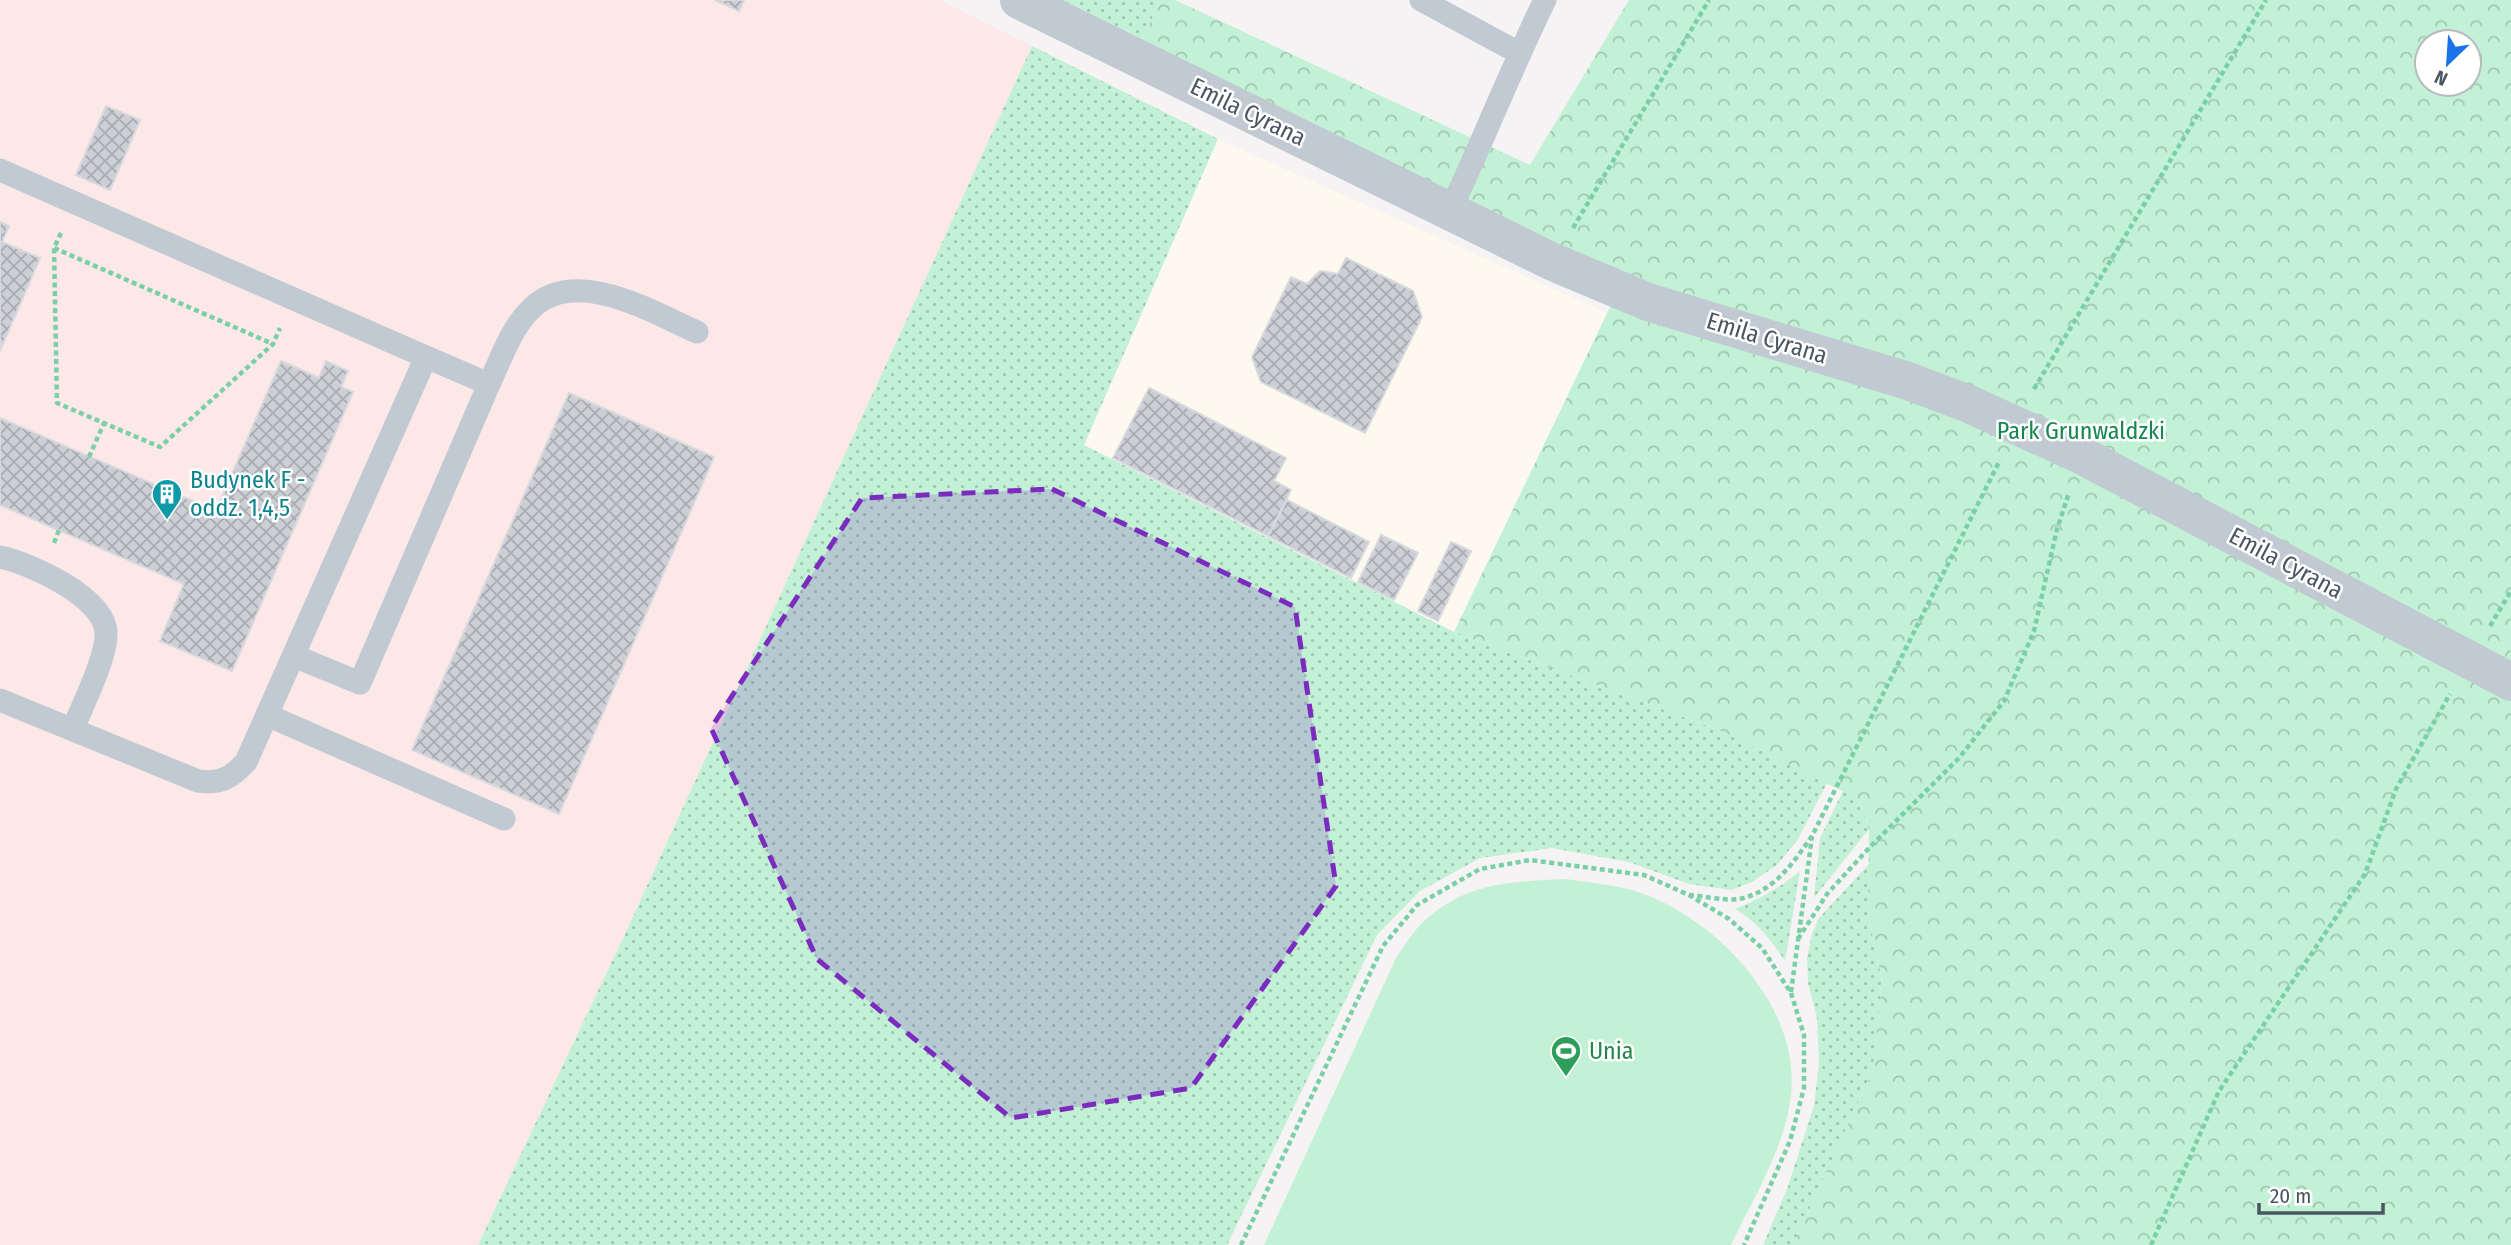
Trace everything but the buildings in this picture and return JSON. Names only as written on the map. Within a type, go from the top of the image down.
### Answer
[{"type":"street","name":"Emila Cyrana","points":[[1019,0],[1553,262],[1648,302],[1908,381],[2014,423],[2081,455],[2511,682]]},
{"type":"lane","points":[[1421,0],[1519,52]]},
{"type":"lane","points":[[1450,211],[1482,143],[1519,52],[1545,0]]},
{"type":"lane","points":[[0,170],[489,384]]},
{"type":"lane","points":[[294,656],[360,683],[489,384],[520,323],[532,308],[554,294],[584,290],[614,295],[697,332]]},
{"type":"lane","points":[[0,700],[198,781],[214,783],[231,777],[246,762],[426,357]]},
{"type":"lane","points":[[0,557],[78,591],[93,604],[106,630],[105,648],[73,729]]},
{"type":"lane","points":[[267,715],[504,819]]},
{"type":"path","points":[[1553,262],[1709,0]]},
{"type":"path","points":[[1689,895],[1738,899],[1762,890],[1785,874],[1812,836],[2001,459],[2014,423],[2266,0]]},
{"type":"path","points":[[74,202],[54,248],[57,403],[160,447],[273,344],[293,299]]},
{"type":"path","points":[[54,248],[273,344]]},
{"type":"path","points":[[89,457],[104,423]]},
{"type":"path","points":[[1798,939],[1827,894],[1959,758],[2004,701],[2034,631],[2057,529],[2081,455]]},
{"type":"path","points":[[2151,1245],[2219,1090],[2365,874],[2396,789],[2469,660]]},
{"type":"path","points":[[1791,993],[1812,836]]},
{"type":"path","points":[[1241,1245],[1383,946],[1418,905],[1480,869],[1530,860],[1644,875],[1689,895],[1729,919],[1762,948],[1791,993],[1804,1035],[1804,1088],[1790,1141],[1744,1245]]},
{"type":"highlighted area","points":[[1052,489],[1295,607],[1336,886],[1191,1088],[1011,1118],[817,959],[711,728],[862,498]]},
{"type":"shaded area","points":[[0,0],[940,0],[1032,46],[625,934],[478,1245],[0,1245]]},
{"type":"shaded area","points":[[1218,139],[1607,313],[1454,632],[1084,445]]},
{"type":"green space","points":[[1060,0],[1161,0],[1141,41]]},
{"type":"green space","name":"Park Grunwaldzki","points":[[1161,0],[1175,0],[1530,165],[1629,0],[2511,0],[2511,1245],[1793,1245],[1873,1070],[1882,981],[1868,912],[1869,829],[1860,800],[1724,732],[1454,632],[1625,276],[1141,41]]},
{"type":"green space","points":[[1032,46],[1218,139],[1084,445],[1454,632],[1724,732],[1827,783],[1798,839],[1777,865],[1752,882],[1731,890],[1689,884],[1629,862],[1552,848],[1480,858],[1420,891],[1377,935],[1227,1245],[478,1245],[625,934]]},
{"type":"green space","points":[[1843,791],[1860,800],[1869,829],[1814,898],[1820,838]]},
{"type":"green space","points":[[1869,864],[1868,912],[1882,981],[1873,1070],[1793,1245],[1763,1245],[1787,1189],[1814,1106],[1819,1063],[1817,1018],[1808,983],[1807,958],[1812,934],[1819,918]]},
{"type":"green space","points":[[1800,871],[1785,961],[1763,932],[1735,909],[1769,893]]},
{"type":"green space","name":"Unia","points":[[1565,879],[1628,889],[1660,901],[1691,919],[1721,942],[1747,969],[1768,1000],[1783,1033],[1791,1067],[1790,1102],[1786,1121],[1766,1175],[1731,1245],[1264,1245],[1396,958],[1415,931],[1438,909],[1472,892],[1506,883]]},
{"type":"place","name":"Budynek F - oddz. 1,4,5","points":[[167,521]]},
{"type":"place","name":"Unia","points":[[1566,1078]]}]
